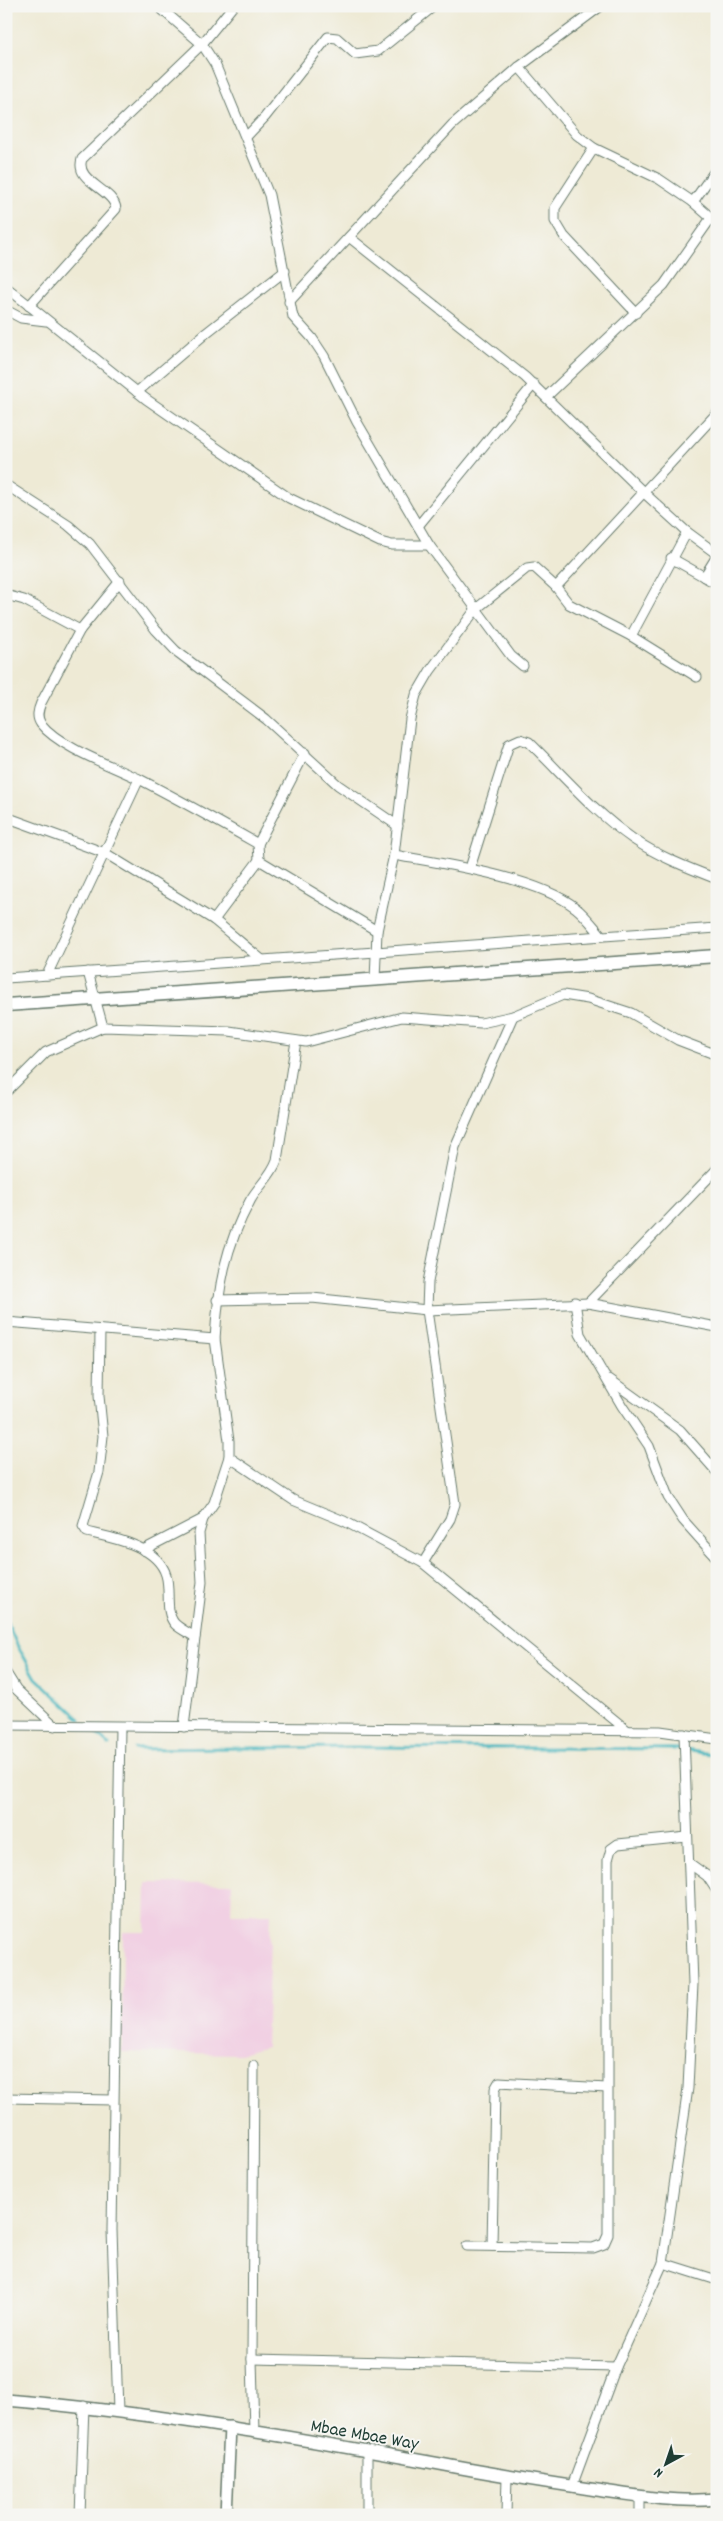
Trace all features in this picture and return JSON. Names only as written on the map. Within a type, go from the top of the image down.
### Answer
[{"type":"main road","points":[[6,1005],[717,956]]},
{"type":"street","points":[[158,6],[202,44],[213,59],[269,195],[285,271],[289,302],[294,317],[324,356],[357,422],[430,545],[516,662],[523,666]]},
{"type":"street","points":[[29,306],[116,209],[113,201],[83,173],[80,164],[82,159],[202,44],[233,6]]},
{"type":"street","points":[[246,138],[265,118],[328,37],[337,38],[356,54],[375,53],[434,6]]},
{"type":"street","points":[[289,302],[445,132],[519,67],[602,6]]},
{"type":"street","points":[[519,67],[567,125],[594,148],[646,171],[692,202],[714,221],[669,279],[636,313],[546,397]]},
{"type":"street","points":[[594,148],[555,208],[555,221],[564,236],[636,313]]},
{"type":"street","points":[[692,202],[717,168]]},
{"type":"street","points":[[349,237],[534,384],[642,491],[687,532],[717,555],[704,577]]},
{"type":"street","points":[[138,392],[206,333],[285,271]]},
{"type":"street","points":[[6,287],[46,321],[138,392],[296,502],[380,542],[392,545],[430,545]]},
{"type":"street","points":[[6,310],[21,318],[46,321]]},
{"type":"street","points":[[418,526],[534,384]]},
{"type":"street","points":[[556,587],[642,491],[717,413]]},
{"type":"street","points":[[6,485],[68,525],[96,550],[167,643],[237,696],[305,753],[334,781],[398,826]]},
{"type":"street","points":[[631,636],[671,558],[687,532]]},
{"type":"street","points":[[671,558],[717,584]]},
{"type":"street","points":[[375,980],[376,930],[394,855],[410,718],[416,695],[430,671],[476,609],[530,566],[538,569],[556,587],[568,604],[631,636],[697,677]]},
{"type":"street","points":[[120,581],[80,630],[41,703],[39,720],[44,728],[77,750],[139,779],[258,844]]},
{"type":"street","points":[[6,594],[24,600],[80,630]]},
{"type":"street","points":[[470,868],[509,744],[520,739],[529,742],[593,806],[635,840],[666,857],[717,879]]},
{"type":"street","points":[[214,920],[259,860],[258,844],[305,753]]},
{"type":"street","points":[[47,975],[139,779]]},
{"type":"street","points":[[6,817],[105,853],[214,920],[262,960]]},
{"type":"street","points":[[394,855],[470,868],[545,891],[576,908],[602,936]]},
{"type":"street","points":[[259,860],[376,930]]},
{"type":"street","points":[[6,978],[717,928]]},
{"type":"street","points":[[88,972],[103,1027]]},
{"type":"street","points":[[6,1092],[46,1052],[103,1027],[229,1031],[296,1041],[313,1041],[402,1017],[481,1023],[513,1016],[557,996],[571,995],[631,1013],[678,1040],[717,1055]]},
{"type":"street","points":[[423,1564],[450,1519],[455,1504],[427,1310],[428,1282],[455,1147],[513,1016]]},
{"type":"street","points":[[184,1727],[202,1582],[199,1533],[203,1519],[214,1503],[229,1457],[230,1441],[215,1339],[217,1300],[230,1247],[242,1217],[251,1199],[273,1172],[275,1166],[283,1129],[288,1083],[296,1041]]},
{"type":"street","points":[[588,1302],[717,1169]]},
{"type":"street","points":[[217,1300],[312,1298],[427,1310],[588,1302],[717,1327]]},
{"type":"street","points":[[575,1302],[580,1334],[622,1406],[650,1446],[668,1497],[683,1520],[717,1558]]},
{"type":"street","points":[[6,1322],[215,1339]]},
{"type":"street","points":[[100,1330],[100,1396],[103,1436],[99,1472],[83,1526],[87,1532],[126,1541],[143,1550],[166,1572],[169,1606],[175,1625],[195,1637]]},
{"type":"street","points":[[606,1377],[680,1430],[716,1471]]},
{"type":"street","points":[[229,1457],[292,1500],[344,1521],[423,1564],[628,1731]]},
{"type":"street","points":[[143,1550],[203,1519]]},
{"type":"street","points":[[6,1673],[25,1699],[55,1726]]},
{"type":"street","points":[[6,1725],[628,1731],[684,1734],[717,1740]]},
{"type":"street","points":[[118,2411],[112,2230],[120,1727]]},
{"type":"street","points":[[572,2486],[616,2367],[663,2263],[688,2088],[692,1984],[684,1734]]},
{"type":"street","points":[[467,2246],[593,2248],[604,2244],[608,2234],[608,1860],[611,1849],[618,1844],[687,1837]]},
{"type":"street","points":[[689,1863],[706,1876],[717,1891]]},
{"type":"street","points":[[254,2066],[252,2359],[254,2432]]},
{"type":"street","points":[[492,2246],[495,2089],[499,2082],[607,2088]]},
{"type":"street","points":[[6,2098],[113,2100]]},
{"type":"street","points":[[663,2263],[717,2280]]},
{"type":"street","points":[[252,2359],[616,2367]]},
{"type":"street","name":"Mbae Mbae Way","points":[[6,2400],[84,2406],[230,2427],[507,2476],[640,2496],[678,2501],[717,2499]]},
{"type":"street","points":[[80,2515],[84,2406]]},
{"type":"street","points":[[226,2515],[230,2427]]},
{"type":"street","points":[[367,2451],[367,2515]]},
{"type":"street","points":[[506,2515],[507,2476]]},
{"type":"street","points":[[640,2496],[640,2515]]},
{"type":"shaded area","points":[[146,1883],[232,1884],[231,1914],[271,1914],[266,2047],[240,2054],[122,2052],[123,1932],[145,1932]]},
{"type":"waterway","points":[[6,1620],[17,1645],[36,1678],[80,1719]]},
{"type":"waterway","points":[[97,1734],[109,1745]]},
{"type":"waterway","points":[[135,1749],[357,1747],[677,1749],[717,1755]]}]
